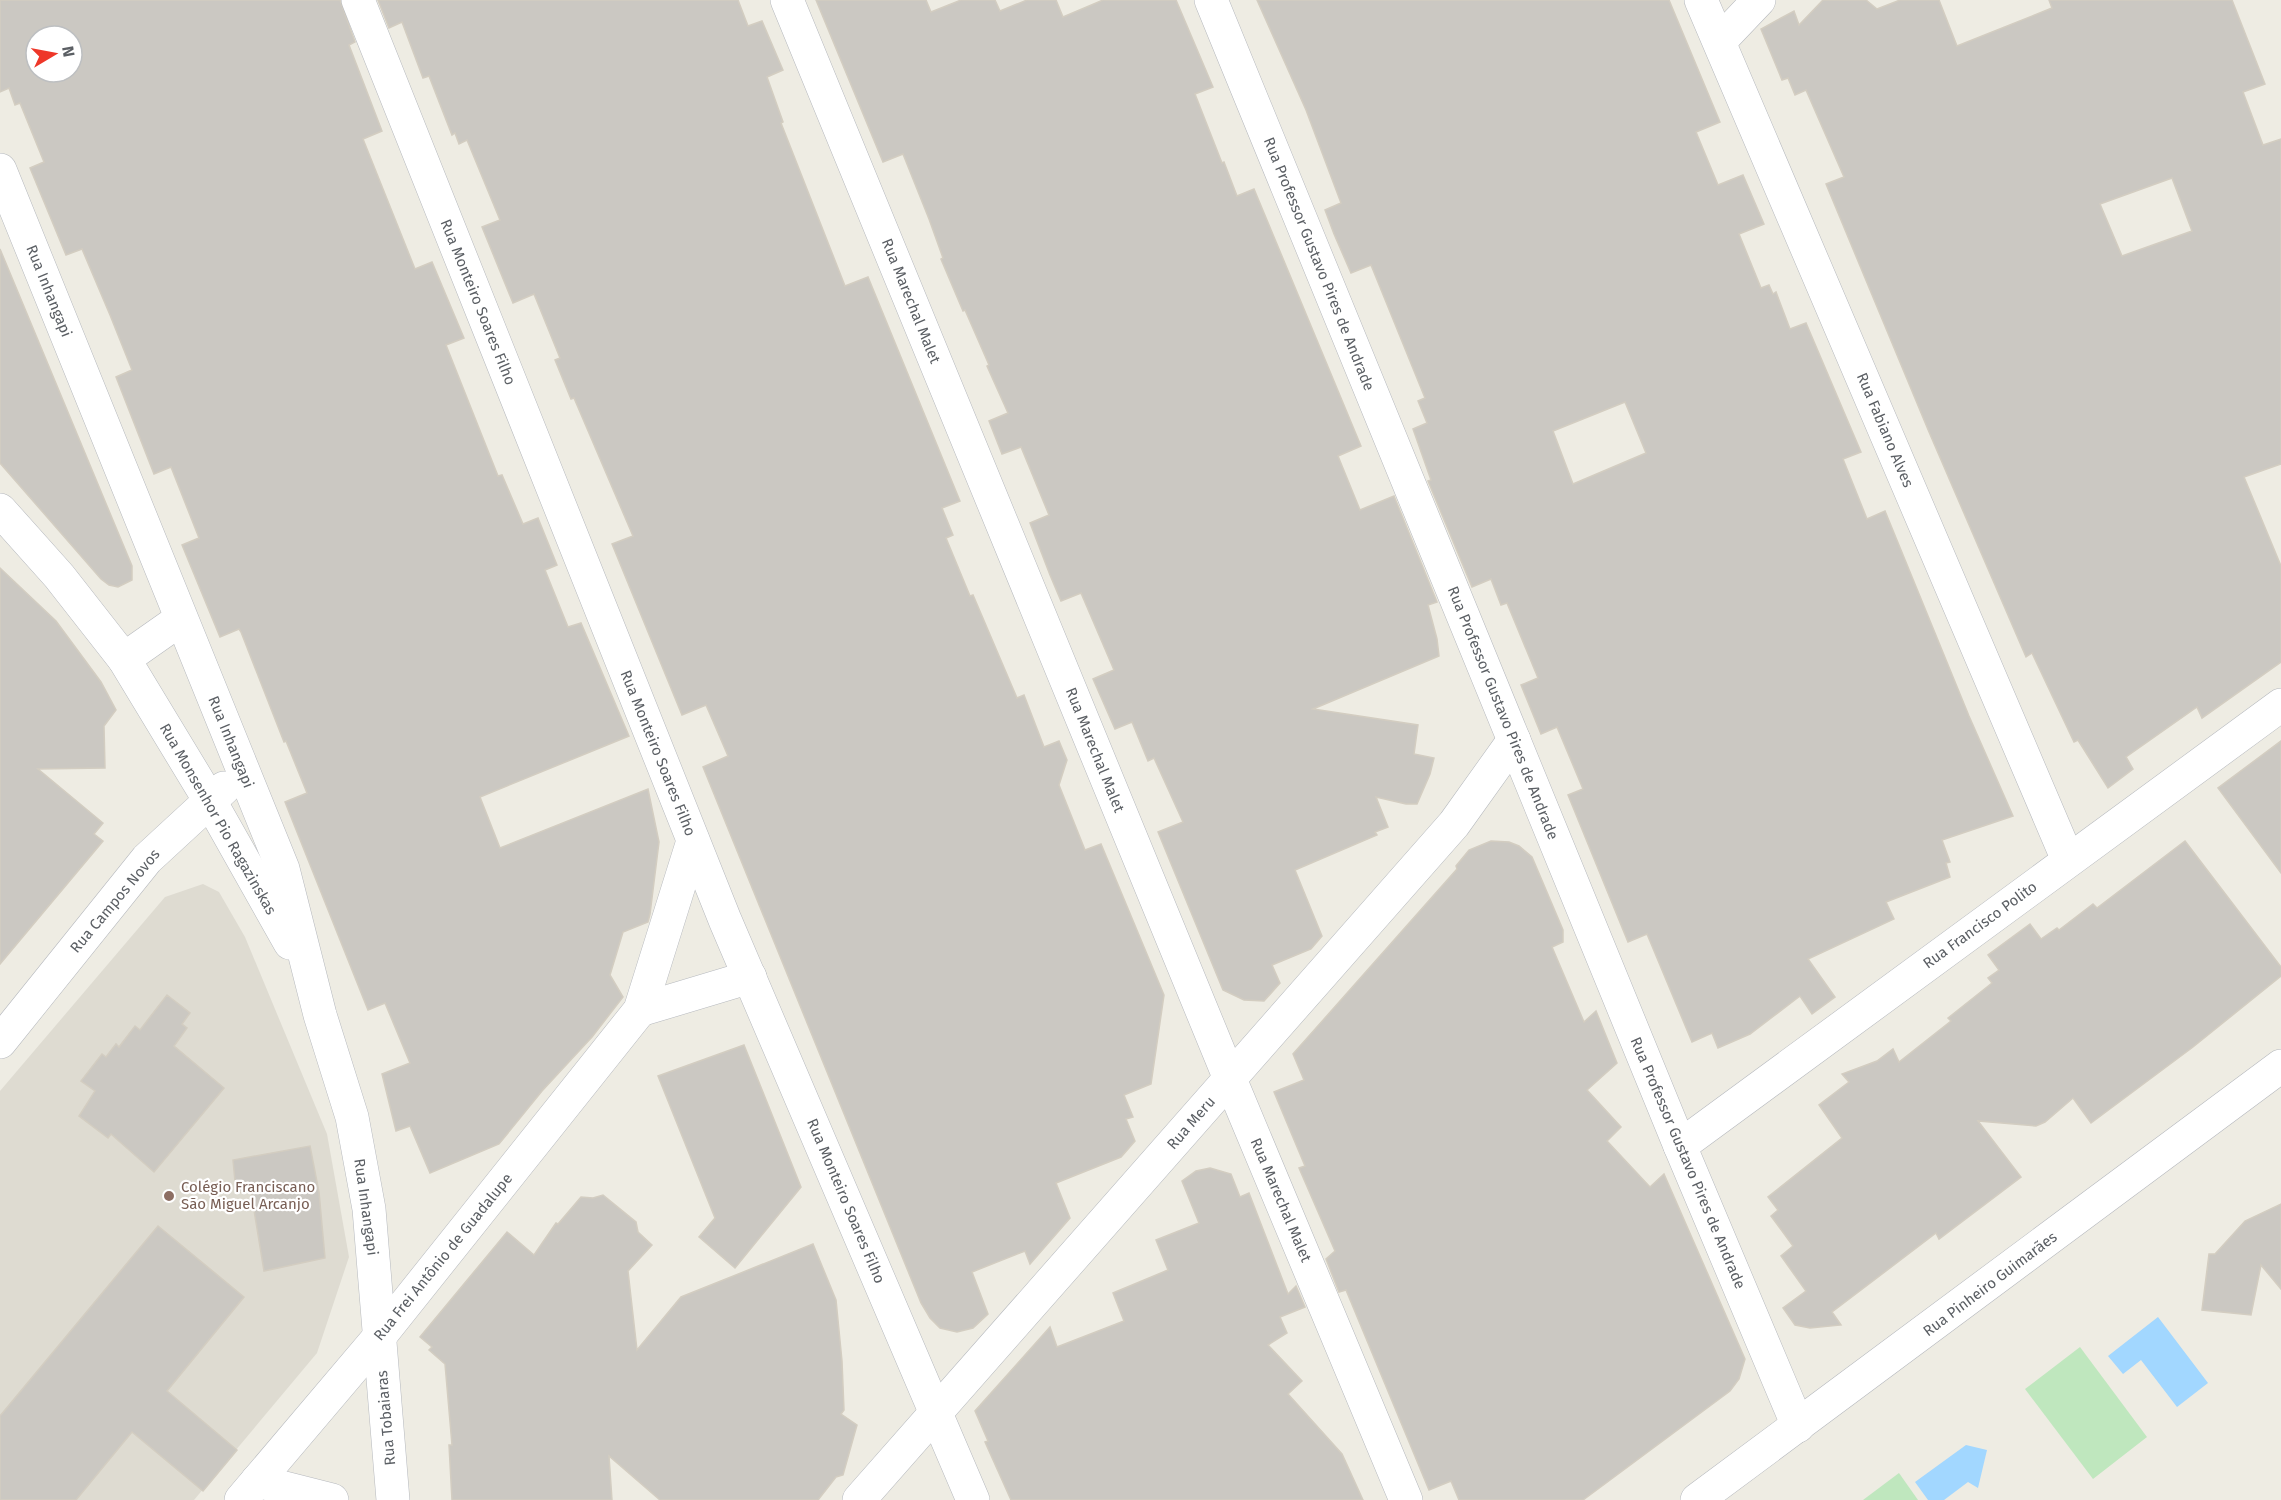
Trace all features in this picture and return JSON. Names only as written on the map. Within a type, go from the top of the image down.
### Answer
[{"type":"street","name":"Rua Monteiro Soares Filho","points":[[358,0],[693,841],[973,1500]]},
{"type":"street","name":"Rua Marechal Malet","points":[[788,0],[1230,1079],[1406,1500]]},
{"type":"street","name":"Rua Professor Gustavo Pires de Andrade","points":[[1210,0],[1680,1146],[1798,1426]]},
{"type":"street","name":"Rua Fabiano Alves","points":[[1701,0],[2068,860]]},
{"type":"street","points":[[1720,41],[1759,0]]},
{"type":"street","name":"Rua Inhangapi","points":[[0,170],[283,869],[310,980],[352,1117],[369,1209],[380,1336]]},
{"type":"street","name":"Rua Monsenhor Pio Ragazinskas","points":[[0,510],[59,576],[124,659],[210,801],[310,980]]},
{"type":"street","points":[[124,659],[181,619]]},
{"type":"street","name":"Rua Francisco Polito","points":[[1680,1146],[2281,705]]},
{"type":"street","name":"Rua Meru","points":[[859,1500],[1454,824],[1514,740]]},
{"type":"street","name":"Rua Campos Novos","points":[[0,1042],[147,859],[242,771]]},
{"type":"street","name":"Rua Frei Antônio de Guadalupe","points":[[249,1490],[380,1336],[640,1010],[693,841]]},
{"type":"street","points":[[640,1010],[750,977]]},
{"type":"street","name":"Rua Pinheiro Guimarães","points":[[1697,1500],[2281,1066]]},
{"type":"street","name":"Rua Tobaiaras","points":[[380,1336],[393,1500]]},
{"type":"street","points":[[249,1490],[332,1500]]},
{"type":"shaded area","name":"Colégio Franciscano São Miguel Arcanjo","points":[[203,884],[219,892],[245,937],[327,1134],[349,1257],[317,1353],[194,1500],[0,1500],[0,1091],[165,897]]},
{"type":"green space","points":[[2080,1347],[2147,1437],[2093,1479],[2025,1389]]},
{"type":"green space","points":[[1899,1473],[1918,1500],[1863,1500]]},
{"type":"water","points":[[2158,1317],[2208,1383],[2177,1407],[2141,1360],[2123,1374],[2108,1356]]},
{"type":"water","points":[[1966,1445],[1987,1450],[1978,1488],[1968,1482],[1944,1500],[1928,1500],[1915,1482]]},
{"type":"building","points":[[0,0],[340,0],[355,42],[349,45],[382,131],[363,139],[415,269],[432,262],[464,338],[446,345],[498,476],[502,475],[523,524],[538,518],[557,565],[545,570],[568,627],[581,623],[629,736],[480,797],[500,848],[648,789],[659,842],[648,922],[623,932],[610,975],[623,997],[592,1037],[542,1091],[499,1144],[430,1173],[410,1126],[396,1131],[382,1074],[410,1063],[385,1003],[368,1010],[285,802],[307,793],[286,741],[284,742],[241,632],[239,629],[220,637],[182,545],[199,538],[171,467],[154,474],[116,377],[132,370],[82,249],[66,255],[30,168],[44,162],[20,103],[15,105],[9,88],[0,92]]},
{"type":"building","points":[[378,0],[738,0],[748,26],[762,21],[783,70],[767,77],[783,122],[781,123],[845,286],[868,277],[960,501],[942,508],[953,535],[946,538],[1017,698],[1024,695],[1044,747],[1059,741],[1067,760],[1059,785],[1085,850],[1101,844],[1164,995],[1151,1084],[1124,1095],[1133,1117],[1126,1119],[1135,1141],[1121,1157],[1056,1183],[1070,1218],[1030,1264],[1025,1251],[972,1272],[988,1314],[973,1328],[957,1332],[940,1328],[930,1318],[921,1303],[703,767],[728,756],[706,705],[682,715],[612,544],[633,536],[574,398],[571,399],[555,360],[560,358],[534,294],[513,303],[482,227],[500,220],[467,140],[459,144],[455,133],[452,135],[429,76],[423,78],[402,22],[389,28]]},
{"type":"building","points":[[816,0],[926,0],[931,12],[961,0],[995,0],[1000,11],[1027,0],[1056,0],[1063,17],[1103,0],[1176,0],[1213,87],[1195,94],[1222,163],[1224,162],[1237,196],[1254,189],[1361,446],[1338,456],[1360,510],[1394,496],[1437,602],[1428,605],[1439,656],[1313,709],[1418,725],[1414,754],[1434,758],[1417,804],[1406,804],[1376,797],[1388,827],[1375,832],[1377,835],[1295,870],[1322,936],[1311,949],[1272,965],[1280,983],[1264,1001],[1244,1000],[1223,990],[1158,832],[1183,822],[1154,758],[1148,761],[1132,722],[1115,729],[1093,679],[1114,670],[1081,593],[1061,601],[1050,575],[1030,523],[1049,515],[1021,447],[1002,454],[989,421],[1008,413],[941,259],[943,258],[929,219],[903,154],[883,162]]},
{"type":"building","points":[[1257,0],[1669,0],[1720,122],[1696,132],[1718,185],[1743,175],[1764,224],[1739,234],[1761,288],[1769,285],[1773,294],[1776,292],[1790,329],[1806,323],[1861,452],[1843,459],[1867,519],[1885,511],[1969,716],[2013,816],[1942,840],[1950,862],[1946,863],[1950,877],[1886,902],[1894,919],[1808,959],[1835,997],[1812,1014],[1800,996],[1750,1034],[1718,1048],[1712,1033],[1692,1042],[1647,934],[1628,942],[1568,795],[1583,789],[1557,727],[1541,734],[1521,685],[1538,678],[1507,603],[1501,605],[1491,579],[1472,587],[1428,481],[1431,480],[1413,429],[1427,423],[1418,401],[1425,398],[1371,265],[1351,273],[1334,234],[1325,210],[1341,203],[1306,110]],"holes":[[[1625,402],[1646,453],[1573,484],[1553,431]]]},
{"type":"building","points":[[1823,0],[1866,0],[1877,9],[1900,0],[1939,0],[1957,46],[2052,8],[2049,0],[2232,0],[2265,84],[2243,92],[2263,145],[2281,139],[2281,464],[2244,477],[2281,566],[2281,662],[2202,718],[2197,707],[2126,757],[2133,769],[2108,788],[2078,740],[2074,742],[2032,653],[2026,657],[1826,184],[1844,177],[1806,90],[1795,95],[1788,78],[1782,80],[1761,29],[1794,11],[1799,25]],"holes":[[[2172,178],[2192,231],[2122,256],[2100,204]]]},
{"type":"building","points":[[0,249],[132,566],[132,580],[118,587],[109,585],[101,579],[0,463]]},
{"type":"building","points":[[0,568],[56,621],[101,682],[116,710],[104,726],[105,768],[38,769],[103,823],[94,834],[103,841],[0,964]]},
{"type":"building","points":[[2281,741],[2281,873],[2218,788]]},
{"type":"building","points":[[1491,841],[1509,842],[1519,846],[1532,857],[1563,930],[1563,942],[1552,947],[1584,1022],[1596,1011],[1617,1063],[1587,1090],[1621,1127],[1607,1141],[1650,1187],[1664,1174],[1745,1359],[1739,1379],[1730,1391],[1583,1500],[1459,1500],[1451,1481],[1429,1490],[1346,1290],[1339,1292],[1326,1259],[1335,1251],[1299,1168],[1305,1166],[1274,1092],[1304,1080],[1293,1054],[1457,869],[1456,866],[1469,850]]},
{"type":"building","points":[[2185,841],[2281,967],[2281,976],[2193,1047],[2091,1123],[2073,1098],[2045,1122],[2036,1126],[1978,1121],[2021,1177],[1939,1239],[1936,1233],[1832,1312],[1841,1325],[1810,1328],[1795,1325],[1783,1308],[1806,1291],[1781,1256],[1793,1246],[1771,1216],[1778,1210],[1768,1197],[1842,1138],[1819,1105],[1849,1082],[1842,1074],[1877,1061],[1893,1049],[1899,1062],[1951,1021],[1948,1018],[1992,983],[1988,978],[1999,970],[1988,955],[2030,924],[2041,939],[2057,928],[2059,930],[2093,904],[2097,908]]},
{"type":"building","points":[[167,995],[190,1013],[182,1024],[187,1028],[174,1046],[224,1088],[154,1172],[111,1134],[108,1138],[79,1116],[95,1091],[81,1081],[102,1054],[106,1057],[116,1044],[119,1047],[135,1026],[140,1030]]},
{"type":"building","points":[[744,1045],[801,1187],[735,1268],[699,1237],[715,1218],[658,1076]]},
{"type":"building","points":[[310,1146],[319,1192],[325,1258],[264,1271],[251,1192],[236,1192],[233,1160]]},
{"type":"building","points":[[1210,1168],[1231,1174],[1240,1197],[1249,1193],[1288,1294],[1296,1286],[1305,1307],[1280,1317],[1287,1333],[1268,1345],[1302,1381],[1288,1394],[1342,1454],[1363,1500],[1011,1500],[985,1442],[988,1441],[975,1411],[1050,1327],[1057,1347],[1124,1321],[1113,1293],[1168,1270],[1156,1240],[1199,1223],[1182,1181],[1196,1171]]},
{"type":"building","points":[[603,1195],[636,1222],[638,1232],[652,1245],[628,1271],[637,1350],[681,1297],[813,1244],[836,1300],[842,1361],[844,1410],[841,1414],[857,1425],[843,1475],[836,1477],[818,1500],[660,1500],[609,1456],[612,1500],[452,1500],[449,1445],[452,1445],[445,1364],[429,1350],[432,1347],[420,1337],[507,1232],[534,1255],[556,1223],[558,1224],[581,1197],[593,1198]]},
{"type":"building","points":[[2281,1204],[2281,1289],[2261,1265],[2251,1315],[2202,1310],[2209,1254],[2215,1254],[2245,1221]]},
{"type":"building","points":[[158,1226],[244,1297],[167,1391],[237,1450],[203,1491],[132,1432],[76,1500],[0,1500],[0,1416]]},
{"type":"place","name":"Colégio Franciscano São Miguel Arcanjo","points":[[169,1196]]}]
